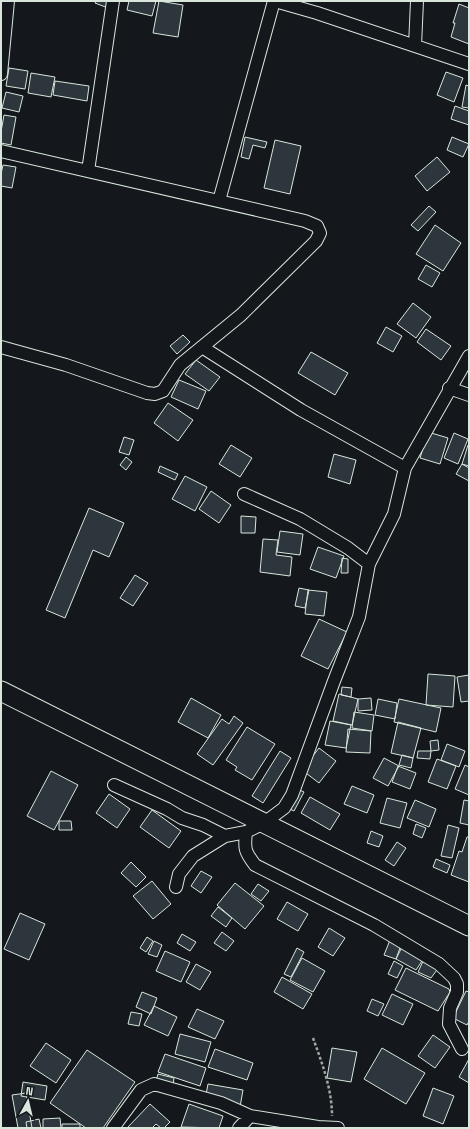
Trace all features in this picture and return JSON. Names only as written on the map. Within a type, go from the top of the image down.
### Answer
[{"type":"main road","points":[[1,691],[469,926]]},
{"type":"street","points":[[1,74],[8,1]]},
{"type":"street","points":[[88,171],[113,1]]},
{"type":"street","points":[[219,201],[274,1],[317,13],[469,64]]},
{"type":"street","points":[[415,46],[417,1]]},
{"type":"street","points":[[1,151],[305,221],[317,226],[320,234],[316,241],[241,314],[180,365],[163,391],[155,394],[146,393],[66,364],[1,347]]},
{"type":"street","points":[[202,347],[300,410],[405,468]]},
{"type":"street","points":[[176,886],[179,874],[193,856],[225,836],[246,832],[264,823],[284,808],[292,795],[334,681],[360,617],[369,564],[394,514],[405,468],[449,388],[469,356]]},
{"type":"street","points":[[449,388],[469,395]]},
{"type":"street","points":[[244,494],[300,520],[348,548],[369,564]]},
{"type":"street","points":[[114,785],[182,818],[203,825],[225,836]]},
{"type":"street","points":[[246,832],[244,846],[246,854],[255,865],[274,876],[374,925],[439,964],[454,978],[457,984],[457,992],[450,1008],[449,1024],[462,1049]]},
{"type":"street","points":[[113,1128],[141,1090],[154,1084],[221,1103],[250,1116],[338,1128]]},
{"type":"street","points":[[239,1128],[250,1116]]},
{"type":"path","points":[[313,1038],[327,1080],[331,1098],[332,1128]]},
{"type":"building","points":[[96,1],[110,1],[108,8],[95,3]]},
{"type":"building","points":[[129,1],[156,1],[152,16],[127,10]]},
{"type":"building","points":[[159,1],[183,5],[178,37],[153,33]]},
{"type":"building","points":[[459,4],[469,8],[469,44],[451,37],[455,23],[453,23]]},
{"type":"building","points":[[9,68],[28,71],[25,89],[6,86]]},
{"type":"building","points":[[446,72],[463,78],[454,102],[437,95]]},
{"type":"building","points":[[31,73],[55,77],[51,97],[28,93]]},
{"type":"building","points":[[55,81],[89,86],[87,101],[53,95]]},
{"type":"building","points":[[466,85],[469,86],[469,108],[462,107]]},
{"type":"building","points":[[6,92],[23,96],[19,112],[2,108]]},
{"type":"building","points":[[455,106],[469,111],[469,125],[451,119]]},
{"type":"building","points":[[4,115],[16,117],[11,145],[1,143]]},
{"type":"building","points":[[245,137],[267,142],[265,148],[253,145],[249,159],[241,157]]},
{"type":"building","points":[[452,137],[469,144],[463,157],[447,150]]},
{"type":"building","points":[[275,140],[301,146],[290,194],[264,188]]},
{"type":"building","points":[[437,157],[450,172],[427,191],[415,176]]},
{"type":"building","points":[[3,165],[16,167],[12,188],[1,186]]},
{"type":"building","points":[[429,206],[436,212],[418,231],[411,225]]},
{"type":"building","points":[[435,225],[461,243],[443,271],[416,254]]},
{"type":"building","points":[[426,265],[440,273],[432,287],[418,279]]},
{"type":"building","points":[[413,303],[431,317],[416,338],[397,324]]},
{"type":"building","points":[[386,327],[402,336],[393,352],[377,343]]},
{"type":"building","points":[[426,329],[451,346],[441,360],[417,342]]},
{"type":"building","points":[[183,335],[190,342],[177,354],[170,346]]},
{"type":"building","points":[[311,352],[348,373],[335,395],[298,373]]},
{"type":"building","points":[[196,360],[220,377],[209,391],[185,374]]},
{"type":"building","points":[[179,380],[206,391],[198,409],[171,397]]},
{"type":"building","points":[[168,403],[193,420],[178,441],[154,423]]},
{"type":"building","points":[[428,432],[448,438],[440,464],[420,458]]},
{"type":"building","points":[[454,433],[468,439],[458,464],[444,458]]},
{"type":"building","points":[[124,437],[134,440],[129,455],[119,452]]},
{"type":"building","points":[[231,445],[252,458],[240,477],[219,464]]},
{"type":"building","points":[[469,445],[469,466],[462,464]]},
{"type":"building","points":[[334,454],[356,460],[350,484],[328,477]]},
{"type":"building","points":[[126,457],[132,462],[126,470],[120,465]]},
{"type":"building","points":[[462,464],[469,468],[469,481],[456,474]]},
{"type":"building","points":[[160,466],[178,474],[175,480],[158,472]]},
{"type":"building","points":[[185,476],[207,487],[195,511],[172,499]]},
{"type":"building","points":[[211,491],[231,505],[219,523],[199,509]]},
{"type":"building","points":[[89,508],[124,523],[109,557],[93,550],[65,618],[46,610]]},
{"type":"building","points":[[241,516],[256,517],[255,533],[241,533]]},
{"type":"building","points":[[280,531],[303,534],[300,555],[277,552]]},
{"type":"building","points":[[263,539],[278,540],[276,555],[292,557],[290,576],[260,572]]},
{"type":"building","points":[[318,547],[344,556],[336,578],[310,569]]},
{"type":"building","points":[[342,558],[348,559],[348,573],[341,573]]},
{"type":"building","points":[[135,575],[148,583],[133,606],[120,598]]},
{"type":"building","points":[[299,588],[309,590],[305,608],[295,606]]},
{"type":"building","points":[[308,590],[327,592],[324,616],[305,614]]},
{"type":"building","points":[[319,619],[347,632],[328,669],[301,656]]},
{"type":"building","points":[[428,674],[455,676],[453,707],[426,705]]},
{"type":"building","points":[[469,675],[469,701],[461,702],[457,677]]},
{"type":"building","points":[[342,687],[352,688],[351,697],[341,695]]},
{"type":"building","points":[[339,694],[358,699],[352,725],[333,721]]},
{"type":"building","points":[[191,698],[221,715],[208,738],[178,722]]},
{"type":"building","points":[[371,698],[372,710],[358,711],[358,699]]},
{"type":"building","points":[[378,699],[397,703],[395,719],[375,715]]},
{"type":"building","points":[[399,699],[441,708],[436,732],[394,722]]},
{"type":"building","points":[[354,712],[374,715],[372,731],[352,728]]},
{"type":"building","points":[[234,716],[243,723],[213,765],[197,754],[222,719],[229,724]]},
{"type":"building","points":[[330,721],[351,725],[346,748],[325,745]]},
{"type":"building","points":[[398,722],[421,728],[413,758],[391,753]]},
{"type":"building","points":[[247,727],[275,744],[252,780],[235,770],[237,767],[226,760]]},
{"type":"building","points":[[348,729],[371,731],[370,753],[346,752]]},
{"type":"building","points":[[438,740],[439,750],[431,751],[430,741]]},
{"type":"building","points":[[447,744],[465,751],[459,767],[441,760]]},
{"type":"building","points":[[319,748],[336,761],[319,783],[302,770]]},
{"type":"building","points":[[280,751],[291,758],[263,803],[252,796]]},
{"type":"building","points":[[418,751],[431,751],[430,759],[417,758]]},
{"type":"building","points":[[402,755],[413,758],[411,768],[399,765]]},
{"type":"building","points":[[384,758],[399,766],[388,786],[373,778]]},
{"type":"building","points":[[437,759],[456,766],[447,789],[428,782]]},
{"type":"building","points":[[465,765],[469,767],[469,795],[455,789]]},
{"type":"building","points":[[398,766],[416,773],[410,789],[392,782]]},
{"type":"building","points":[[51,771],[78,785],[54,830],[27,816]]},
{"type":"building","points":[[352,786],[374,795],[367,813],[344,804]]},
{"type":"building","points":[[293,787],[304,792],[294,811],[283,806]]},
{"type":"building","points":[[109,794],[130,809],[117,828],[96,813]]},
{"type":"building","points":[[310,797],[340,814],[330,830],[301,813]]},
{"type":"building","points":[[387,798],[407,803],[400,828],[380,823]]},
{"type":"building","points":[[415,800],[436,809],[429,827],[407,818]]},
{"type":"building","points":[[464,800],[469,801],[469,825],[460,823]]},
{"type":"building","points":[[152,810],[181,831],[169,848],[140,827]]},
{"type":"building","points":[[59,821],[71,821],[72,830],[59,830]]},
{"type":"building","points":[[416,824],[426,828],[422,838],[413,834]]},
{"type":"building","points":[[448,825],[459,828],[452,858],[441,856]]},
{"type":"building","points":[[371,831],[383,836],[379,847],[367,843]]},
{"type":"building","points":[[467,837],[469,837],[469,882],[451,875],[459,851],[462,852]]},
{"type":"building","points":[[397,842],[406,848],[394,866],[385,860]]},
{"type":"building","points":[[436,859],[450,865],[447,873],[433,867]]},
{"type":"building","points":[[131,862],[146,877],[136,887],[121,873]]},
{"type":"building","points":[[201,871],[212,877],[201,893],[191,886]]},
{"type":"building","points":[[152,881],[171,904],[153,919],[133,896]]},
{"type":"building","points":[[235,883],[264,906],[245,929],[217,905]]},
{"type":"building","points":[[258,884],[269,891],[261,901],[251,894]]},
{"type":"building","points":[[287,902],[308,914],[298,931],[277,919]]},
{"type":"building","points":[[218,907],[232,918],[226,927],[211,916]]},
{"type":"building","points":[[20,913],[45,924],[29,960],[4,949]]},
{"type":"building","points":[[329,928],[345,938],[333,956],[318,947]]},
{"type":"building","points":[[222,932],[234,941],[226,951],[214,943]]},
{"type":"building","points":[[182,934],[196,942],[190,951],[177,943]]},
{"type":"building","points":[[147,937],[153,941],[146,952],[140,948]]},
{"type":"building","points":[[390,940],[401,945],[396,959],[384,955]]},
{"type":"building","points":[[154,941],[162,945],[157,957],[148,954]]},
{"type":"building","points":[[402,947],[424,958],[416,970],[396,959]]},
{"type":"building","points":[[297,948],[304,952],[291,977],[284,974]]},
{"type":"building","points":[[165,951],[190,962],[181,982],[156,971]]},
{"type":"building","points":[[302,958],[325,971],[313,992],[290,980]]},
{"type":"building","points":[[424,959],[439,967],[431,978],[418,972]]},
{"type":"building","points":[[394,961],[403,966],[397,978],[388,974]]},
{"type":"building","points":[[196,964],[211,972],[200,990],[186,982]]},
{"type":"building","points":[[406,968],[449,989],[450,992],[438,1011],[395,990]]},
{"type":"building","points":[[282,977],[312,994],[303,1009],[274,992]]},
{"type":"building","points":[[466,991],[469,992],[469,1021],[467,1025],[453,1018]]},
{"type":"building","points":[[142,992],[157,998],[151,1014],[136,1007]]},
{"type":"building","points":[[392,994],[413,1004],[403,1025],[382,1015]]},
{"type":"building","points":[[372,999],[384,1004],[378,1016],[367,1011]]},
{"type":"building","points":[[154,1006],[177,1017],[168,1036],[144,1025]]},
{"type":"building","points":[[197,1009],[224,1021],[215,1039],[188,1027]]},
{"type":"building","points":[[131,1012],[142,1014],[139,1026],[128,1024]]},
{"type":"building","points":[[180,1034],[211,1042],[205,1062],[175,1054]]},
{"type":"building","points":[[433,1035],[450,1047],[435,1068],[418,1056]]},
{"type":"building","points":[[46,1043],[71,1060],[56,1083],[30,1066]]},
{"type":"building","points":[[332,1048],[357,1052],[351,1082],[327,1078]]},
{"type":"building","points":[[382,1048],[425,1073],[406,1104],[364,1079]]},
{"type":"building","points":[[215,1049],[253,1063],[247,1080],[208,1067]]},
{"type":"building","points":[[87,1050],[135,1082],[103,1128],[86,1128],[50,1103]]},
{"type":"building","points":[[165,1054],[206,1068],[200,1086],[158,1072]]},
{"type":"building","points":[[469,1059],[469,1083],[459,1077]]},
{"type":"building","points":[[158,1074],[174,1078],[173,1085],[156,1081]]},
{"type":"building","points":[[23,1082],[47,1086],[45,1100],[21,1096]]},
{"type":"building","points":[[208,1084],[243,1090],[240,1107],[205,1100]]},
{"type":"building","points":[[433,1088],[454,1096],[443,1124],[423,1116]]},
{"type":"building","points":[[26,1093],[32,1128],[18,1128],[12,1095]]},
{"type":"building","points":[[150,1104],[170,1122],[164,1128],[161,1128],[156,1124],[152,1128],[127,1128]]},
{"type":"building","points":[[189,1104],[223,1116],[219,1128],[181,1127]]},
{"type":"building","points":[[60,1118],[61,1128],[43,1128],[43,1119]]},
{"type":"building","points":[[39,1119],[41,1128],[27,1128],[26,1122]]},
{"type":"building","points":[[62,1124],[80,1124],[80,1128],[62,1128]]}]
